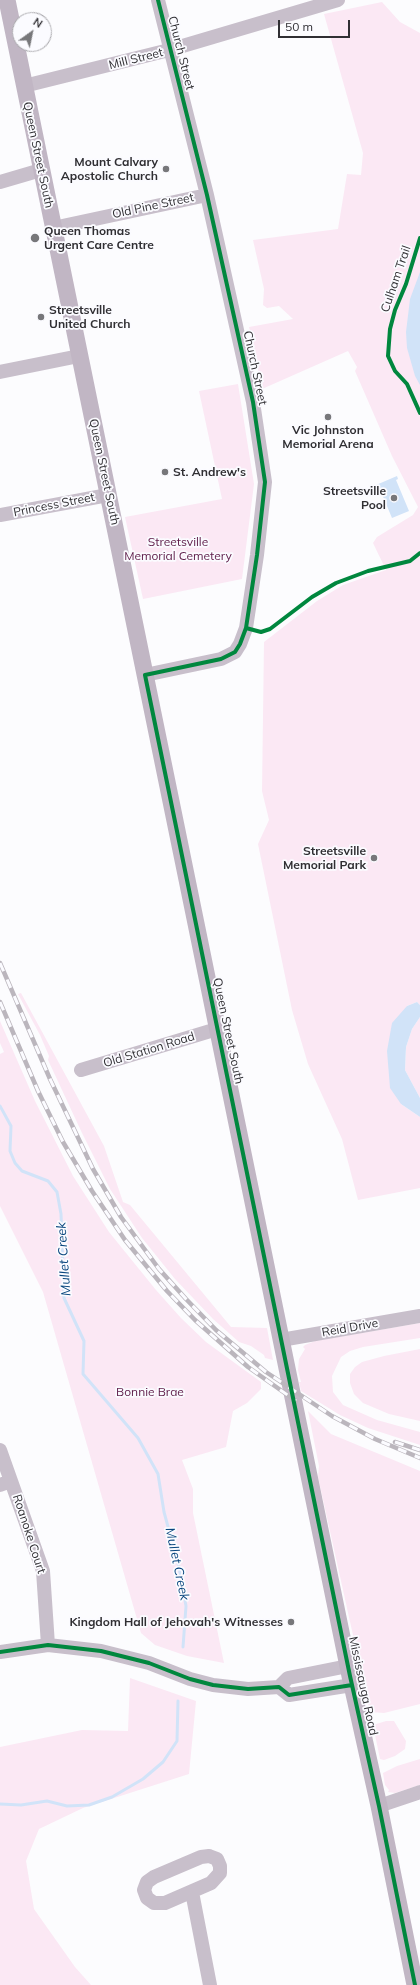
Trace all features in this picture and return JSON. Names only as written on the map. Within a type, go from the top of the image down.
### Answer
[{"type":"main road","name":"Queen Street South","points":[[7,0],[281,1340],[293,1391]]},
{"type":"main road","name":"Mississauga Road","points":[[293,1391],[348,1666],[380,1806],[415,1985]]},
{"type":"street","name":"Church Street","points":[[145,675],[221,659],[235,652],[244,636],[257,556],[264,477],[253,402],[207,195],[169,50],[158,0]]},
{"type":"street","name":"Mill Street","points":[[24,86],[169,50],[312,4],[338,0]]},
{"type":"street","points":[[0,182],[41,170]]},
{"type":"street","name":"Old Pine Street","points":[[53,228],[207,195]]},
{"type":"street","points":[[0,372],[79,356]]},
{"type":"street","name":"Princess Street","points":[[0,515],[108,495]]},
{"type":"street","name":"Old Station Road","points":[[81,1070],[218,1029]]},
{"type":"street","name":"Reid Drive","points":[[281,1340],[420,1316]]},
{"type":"street","name":"Roanoke Court","points":[[0,1450],[6,1483],[43,1571],[48,1645]]},
{"type":"street","points":[[0,1652],[48,1645],[101,1651],[123,1655],[213,1685],[248,1689],[279,1687],[288,1678],[348,1666]]},
{"type":"street","points":[[279,1687],[288,1695],[352,1685]]},
{"type":"street","points":[[380,1806],[420,1792]]},
{"type":"street","points":[[209,1856],[217,1859],[220,1866],[220,1873],[211,1883],[192,1892],[165,1903],[154,1903],[147,1898],[144,1890],[147,1882],[154,1877],[201,1857],[209,1856]]},
{"type":"street","points":[[192,1892],[210,1985]]},
{"type":"green space","name":"Streetsville Memorial Park","points":[[382,2],[400,22],[420,33],[420,1005],[417,1002],[407,1006],[401,1104],[420,1117],[420,1188],[358,1200],[342,1139],[308,1064],[292,1010],[258,844],[269,820],[262,791],[264,642],[317,601],[343,585],[386,570],[373,543],[377,537],[413,515],[418,507],[392,456],[355,371],[357,367],[348,351],[262,389],[249,327],[293,319],[279,306],[267,308],[263,305],[264,289],[253,240],[338,229],[347,174],[361,175],[363,153],[324,14]]},
{"type":"green space","name":"Streetsville Memorial Cemetery","points":[[238,384],[254,484],[242,579],[143,599],[125,517],[222,499],[199,391]]},
{"type":"green space","points":[[21,993],[104,1146],[123,1202],[130,1205],[231,1327],[267,1328],[273,1360],[265,1358],[264,1355],[251,1346],[239,1342],[213,1319],[175,1279],[142,1238],[110,1189],[82,1133],[48,1060],[49,1056],[40,1035],[18,994]]},
{"type":"green space","points":[[420,1017],[420,1098],[405,1070],[406,1047],[412,1029]]},
{"type":"green space","name":"Bonnie Brae","points":[[0,1021],[35,1101],[73,1176],[109,1232],[181,1318],[206,1342],[261,1382],[261,1389],[247,1403],[233,1411],[226,1447],[182,1460],[193,1489],[193,1513],[224,1663],[187,1656],[155,1645],[141,1633],[43,1292],[0,1206],[0,1054],[4,1052],[0,1043]]},
{"type":"green space","points":[[420,1323],[420,1338],[363,1347],[350,1351],[341,1357],[332,1376],[333,1392],[343,1405],[377,1420],[420,1432],[420,1445],[368,1428],[340,1415],[301,1391],[299,1382],[301,1382],[298,1370],[299,1359],[305,1349],[303,1347],[305,1345],[315,1341]]},
{"type":"green space","points":[[420,1349],[420,1421],[389,1414],[363,1403],[354,1394],[350,1383],[350,1374],[355,1367],[362,1362]]},
{"type":"green space","points":[[308,1411],[331,1434],[420,1471],[420,1704],[384,1713],[370,1712],[318,1477],[319,1466]]},
{"type":"green space","points":[[130,1678],[196,1701],[189,1774],[83,1808],[39,1829],[26,1861],[34,1909],[75,1967],[91,1985],[0,1985],[0,1747],[82,1730],[128,1731]]},
{"type":"green space","points":[[386,1721],[394,1721],[406,1741],[405,1749],[395,1756],[384,1760],[380,1759],[373,1725]]},
{"type":"green space","points":[[420,1759],[420,1785],[395,1793],[388,1792],[389,1790],[385,1785],[383,1773],[397,1766]]},
{"type":"water","points":[[420,272],[420,385],[415,376],[407,348],[406,332],[410,299]]},
{"type":"water","name":"Streetsville Pool","points":[[397,476],[398,479],[396,480],[409,511],[392,518],[379,487],[376,485]]},
{"type":"water","points":[[417,1002],[420,1005],[420,1017],[412,1029],[406,1047],[405,1070],[420,1098],[420,1117],[401,1104],[390,1088],[387,1051],[392,1023],[407,1006]]},
{"type":"waterway","name":"Mullet Creek","points":[[0,1106],[11,1126],[10,1151],[15,1163],[22,1171],[48,1181],[57,1192],[61,1214],[64,1298],[84,1341],[83,1374],[138,1438],[158,1474],[164,1512],[179,1567],[186,1606],[183,1647]]},
{"type":"waterway","name":"Mullet Creek","points":[[0,1804],[21,1805],[47,1801],[67,1806],[89,1805],[112,1797],[143,1779],[163,1762],[177,1741],[178,1701]]},
{"type":"railway","points":[[0,963],[50,1079],[93,1169],[121,1217],[159,1269],[216,1330],[266,1372],[332,1416],[375,1439],[420,1458]]},
{"type":"railway","points":[[0,1002],[38,1091],[63,1142],[92,1191],[125,1240],[167,1291],[195,1320],[248,1367],[296,1401]]},
{"type":"railway","points":[[395,1442],[420,1450]]},
{"type":"cycle path","points":[[158,0],[207,195],[253,402],[265,482],[257,555],[246,628],[240,644],[235,652],[221,659],[145,675],[350,1676],[379,1806],[415,1985]]},
{"type":"cycle path","name":"Culham Trail","points":[[420,238],[406,284],[395,310],[390,329],[388,356],[395,371],[407,384],[420,413]]},
{"type":"cycle path","points":[[246,628],[261,632],[270,629],[312,597],[336,583],[368,571],[410,561],[420,553]]},
{"type":"cycle path","points":[[0,1652],[48,1645],[101,1651],[149,1663],[190,1679],[213,1685],[248,1689],[279,1687],[289,1695],[352,1685]]},
{"type":"place","name":"Mount Calvary Apostolic Church","points":[[166,169]]},
{"type":"place","name":"Queen Thomas Urgent Care Centre","points":[[35,238]]},
{"type":"place","name":"Streetsville United Church","points":[[41,317]]},
{"type":"place","name":"Vic Johnston Memorial Arena","points":[[328,417]]},
{"type":"place","name":"St. Andrew's","points":[[165,472]]},
{"type":"place","name":"Streetsville Pool","points":[[394,498]]},
{"type":"place","name":"Streetsville Memorial Park","points":[[374,858]]},
{"type":"place","name":"Kingdom Hall of Jehovah's Witnesses","points":[[291,1622]]}]
